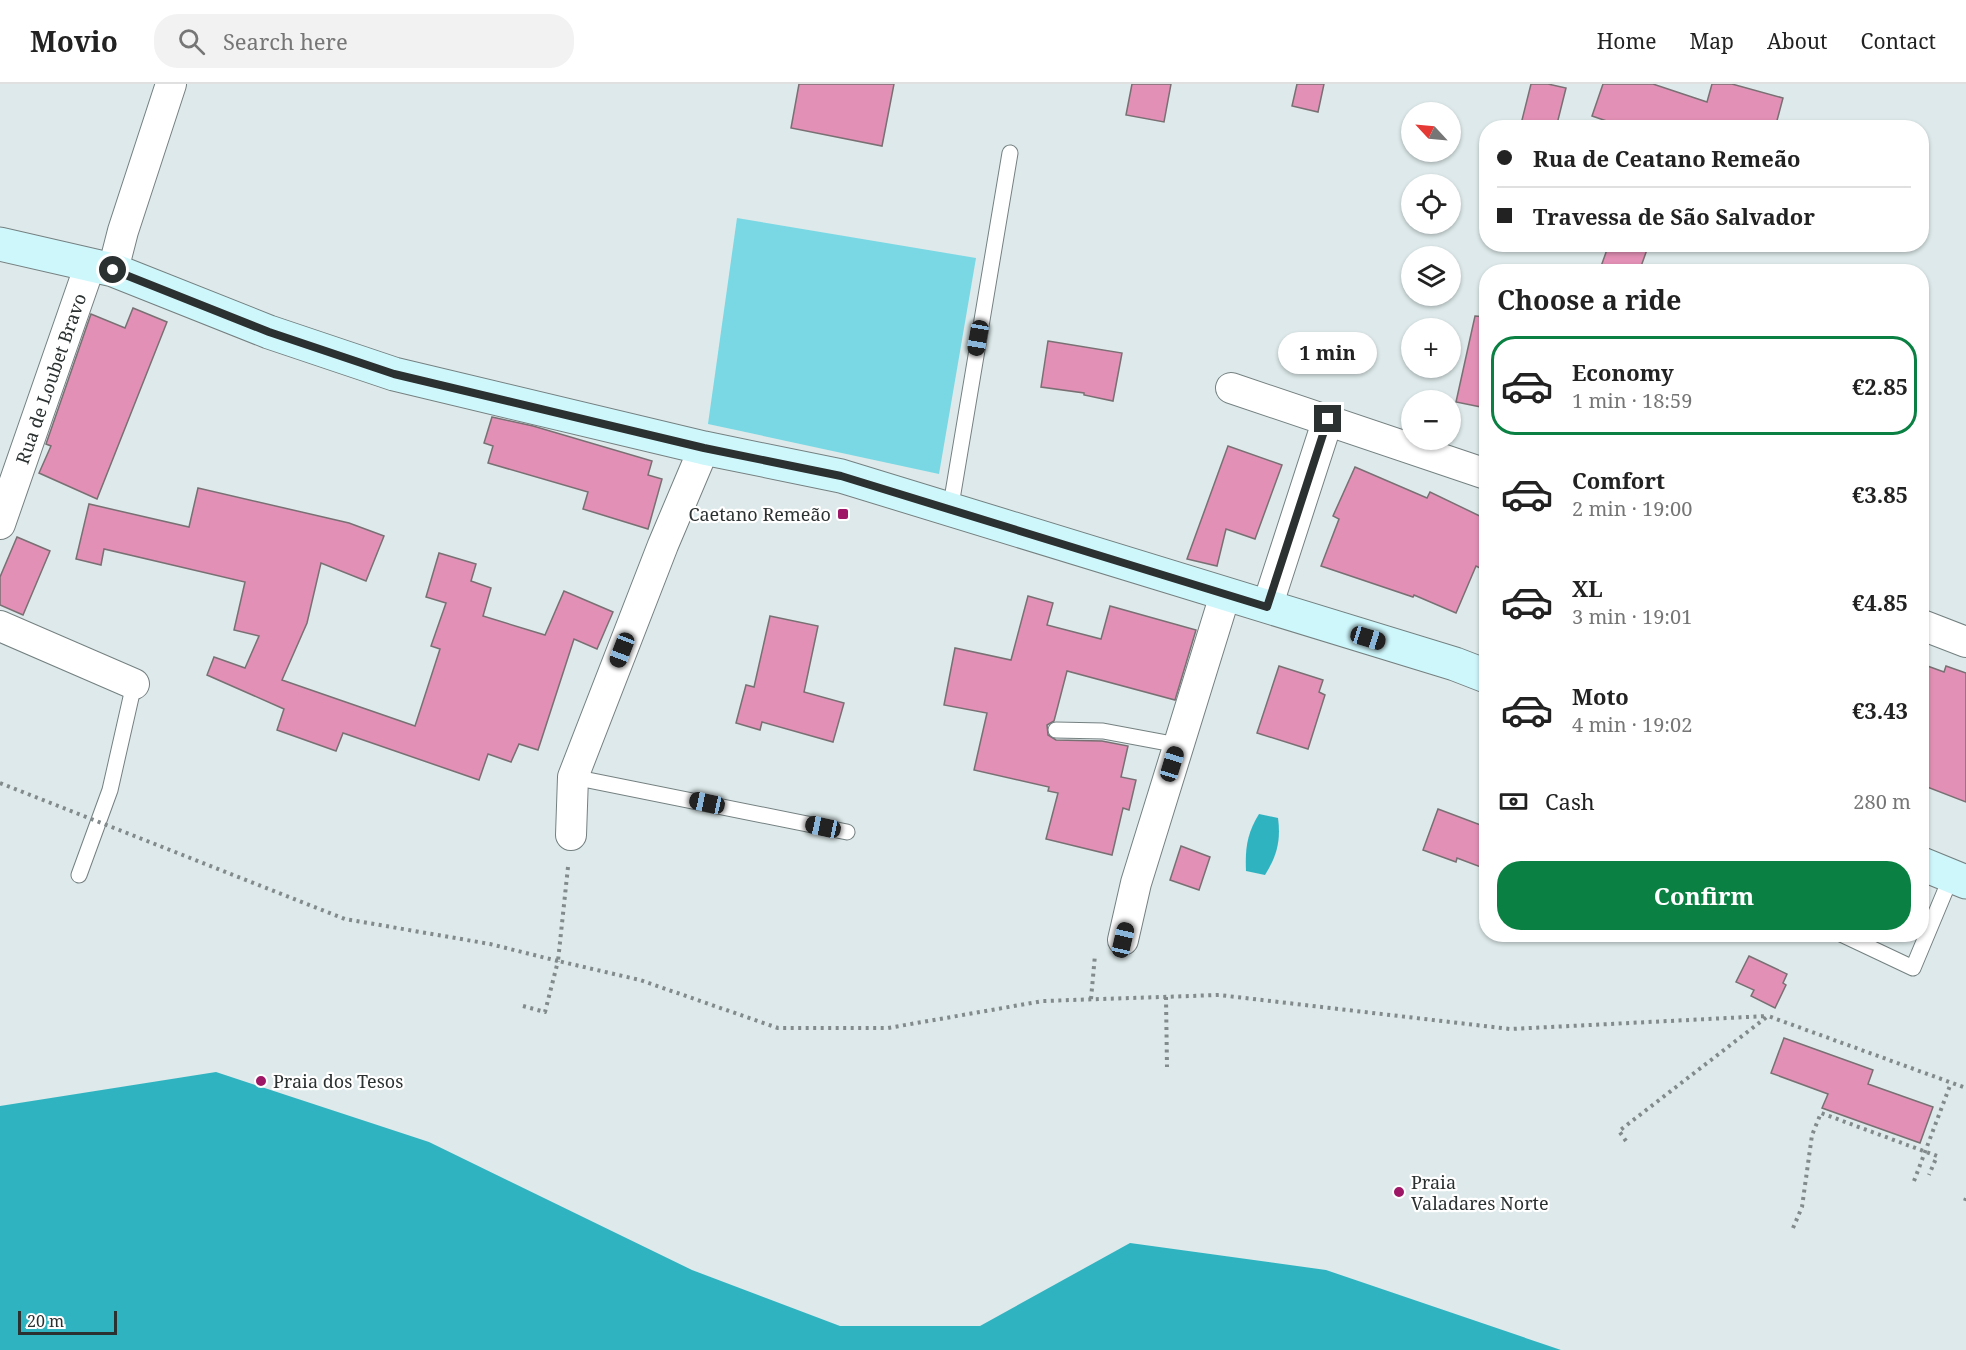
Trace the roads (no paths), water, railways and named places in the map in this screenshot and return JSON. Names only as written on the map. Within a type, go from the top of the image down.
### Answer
[{"type":"main road","points":[[0,244],[101,267],[269,332],[394,374],[704,448],[841,476],[1479,673]]},
{"type":"street","name":"Rua de Loubet Bravo","points":[[0,524],[101,267],[123,231],[171,84]]},
{"type":"street","points":[[1231,388],[1479,472]]},
{"type":"street","points":[[1267,607],[1328,419]]},
{"type":"street","points":[[571,835],[573,777],[663,545],[704,448]]},
{"type":"street","points":[[1109,944],[1136,883],[1225,595]]},
{"type":"street","points":[[0,626],[134,684]]},
{"type":"street","points":[[1929,628],[1966,642]]},
{"type":"lane","points":[[950,511],[1010,153]]},
{"type":"lane","points":[[79,875],[110,790],[134,684]]},
{"type":"lane","points":[[1056,730],[1103,731],[1178,745]]},
{"type":"lane","points":[[573,777],[847,832]]},
{"type":"lane","points":[[1929,922],[1946,874]]},
{"type":"lane","points":[[1857,942],[1913,968],[1922,942]]},
{"type":"place","name":"Caetano Remeão","points":[[843,514]]},
{"type":"place","name":"Praia dos Tesos","points":[[261,1081]]},
{"type":"place","name":"Praia Valadares Norte","points":[[1399,1192]]}]
